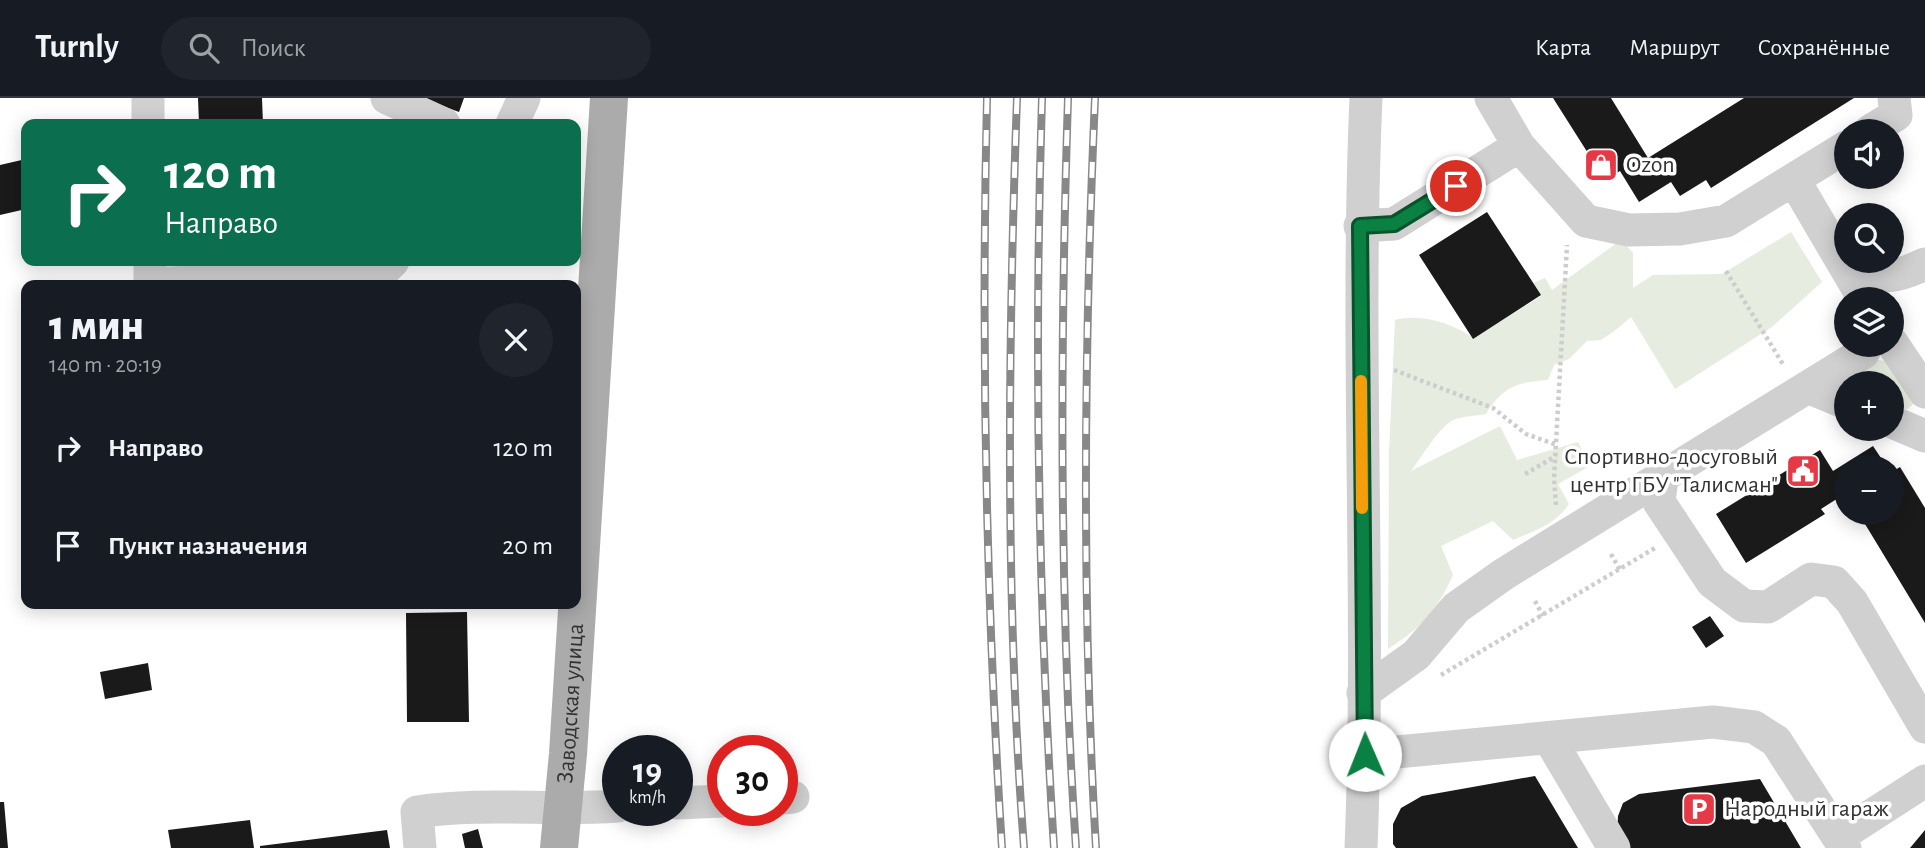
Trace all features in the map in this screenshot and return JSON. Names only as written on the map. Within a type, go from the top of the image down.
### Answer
[{"type":"main road","name":"Заводская улица","points":[[581,544],[608,98]]},
{"type":"main road","name":"Заводская улица","points":[[559,848],[577,609]]},
{"type":"street","points":[[148,98],[148,119]]},
{"type":"street","points":[[387,98],[433,119]]},
{"type":"street","points":[[514,119],[524,98]]},
{"type":"street","points":[[1361,848],[1365,755],[1360,226],[1366,98]]},
{"type":"street","points":[[1890,119],[1896,115],[1894,98]]},
{"type":"street","points":[[1498,100],[1518,146],[1569,205],[1586,221],[1629,230],[1680,229],[1726,221],[1834,155]]},
{"type":"street","points":[[1360,226],[1394,224],[1518,146]]},
{"type":"street","points":[[1798,178],[1834,228]]},
{"type":"street","points":[[1798,178],[1857,287]]},
{"type":"street","points":[[1878,273],[1886,276],[1901,275],[1925,264]]},
{"type":"street","points":[[150,277],[381,273],[388,266]]},
{"type":"street","points":[[1363,693],[1416,655],[1456,608],[1662,478],[1805,391],[1868,357]]},
{"type":"street","points":[[1888,357],[1925,392]]},
{"type":"street","points":[[1805,391],[1834,399]]},
{"type":"street","points":[[1904,427],[1925,436]]},
{"type":"street","points":[[1662,478],[1659,502],[1712,582],[1744,606],[1768,607],[1811,579],[1833,582],[1852,602],[1925,727]]},
{"type":"street","points":[[1365,755],[1713,722],[1754,727],[1776,741],[1841,842],[1925,781]]},
{"type":"street","points":[[1549,738],[1614,848]]},
{"type":"street","points":[[420,848],[417,812],[458,806],[561,810],[602,807]]},
{"type":"path","points":[[1559,541],[1554,479],[1569,205]]},
{"type":"path","points":[[1726,271],[1805,391]]},
{"type":"path","points":[[1394,370],[1493,408],[1526,434],[1557,445]]},
{"type":"path","points":[[1525,474],[1556,456]]},
{"type":"path","points":[[1416,655],[1442,676],[1680,533]]},
{"type":"path","points":[[1611,554],[1620,570]]},
{"type":"path","points":[[1535,601],[1543,616]]},
{"type":"shaded area","points":[[1791,232],[1822,282],[1772,327],[1675,389],[1631,317],[1601,340],[1587,341],[1569,359],[1554,365],[1548,380],[1527,382],[1511,388],[1498,398],[1486,414],[1453,420],[1442,429],[1411,471],[1500,426],[1517,460],[1578,442],[1590,466],[1558,484],[1569,504],[1558,517],[1544,526],[1513,540],[1493,521],[1441,546],[1453,575],[1446,589],[1427,618],[1388,649],[1389,452],[1395,320],[1415,318],[1436,321],[1474,338],[1541,296],[1533,283],[1545,278],[1552,290],[1621,240],[1633,253],[1633,288],[1653,275],[1722,274]]},
{"type":"shaded area","points":[[1876,359],[1894,364],[1898,371],[1859,371]]},
{"type":"shaded area","points":[[1904,382],[1915,402],[1904,409]]},
{"type":"building","points":[[198,98],[262,98],[263,119],[199,119]]},
{"type":"building","points":[[421,98],[464,98],[459,112]]},
{"type":"building","points":[[1553,98],[1611,98],[1648,158],[1744,98],[1854,98],[1711,188],[1706,180],[1680,196],[1671,182],[1639,202],[1620,171],[1605,180]]},
{"type":"building","points":[[21,160],[21,210],[0,215],[0,165]]},
{"type":"building","points":[[1487,212],[1541,295],[1473,339],[1419,255]]},
{"type":"building","points":[[1873,446],[1879,455],[1859,455]]},
{"type":"building","points":[[1820,450],[1833,471],[1834,501],[1821,509],[1825,514],[1746,563],[1716,514]]},
{"type":"building","points":[[1904,474],[1925,508],[1925,623],[1866,525],[1904,525]]},
{"type":"building","points":[[467,612],[469,722],[407,722],[406,613]]},
{"type":"building","points":[[1710,616],[1724,636],[1706,648],[1692,627]]},
{"type":"building","points":[[148,663],[152,690],[105,699],[100,672]]},
{"type":"building","points":[[1535,776],[1578,848],[1396,848],[1393,844],[1393,824],[1401,808],[1422,796]]},
{"type":"building","name":"Народный гараж","points":[[1760,779],[1801,848],[1625,848],[1617,834],[1618,816],[1623,803],[1639,794]]},
{"type":"building","points":[[0,802],[4,802],[8,848],[0,848]]},
{"type":"building","points":[[250,820],[254,848],[171,848],[168,830]]},
{"type":"building","points":[[478,829],[483,848],[465,848],[462,834]]},
{"type":"building","points":[[387,830],[390,848],[260,848],[260,846]]},
{"type":"building","points":[[1925,830],[1925,848],[1910,848]]},
{"type":"railway","points":[[987,98],[986,473],[1002,848]]},
{"type":"railway","points":[[1017,98],[1010,473],[1014,661],[1024,848]]},
{"type":"railway","points":[[1042,98],[1038,286],[1039,473],[1044,660],[1054,848]]},
{"type":"railway","points":[[1068,98],[1063,286],[1064,567],[1076,848]]},
{"type":"railway","points":[[1095,98],[1088,286],[1086,567],[1096,848]]},
{"type":"slow traffic","points":[[1361,381],[1362,508]]},
{"type":"place","name":"Ozon","points":[[1601,165]]},
{"type":"place","name":"Спортивно-досуговый центр ГБУ \"Талисман\"","points":[[1803,471]]},
{"type":"place","name":"Народный гараж","points":[[1699,809]]},
{"type":"route","points":[[1365,755],[1360,226],[1394,224],[1456,186]]}]
